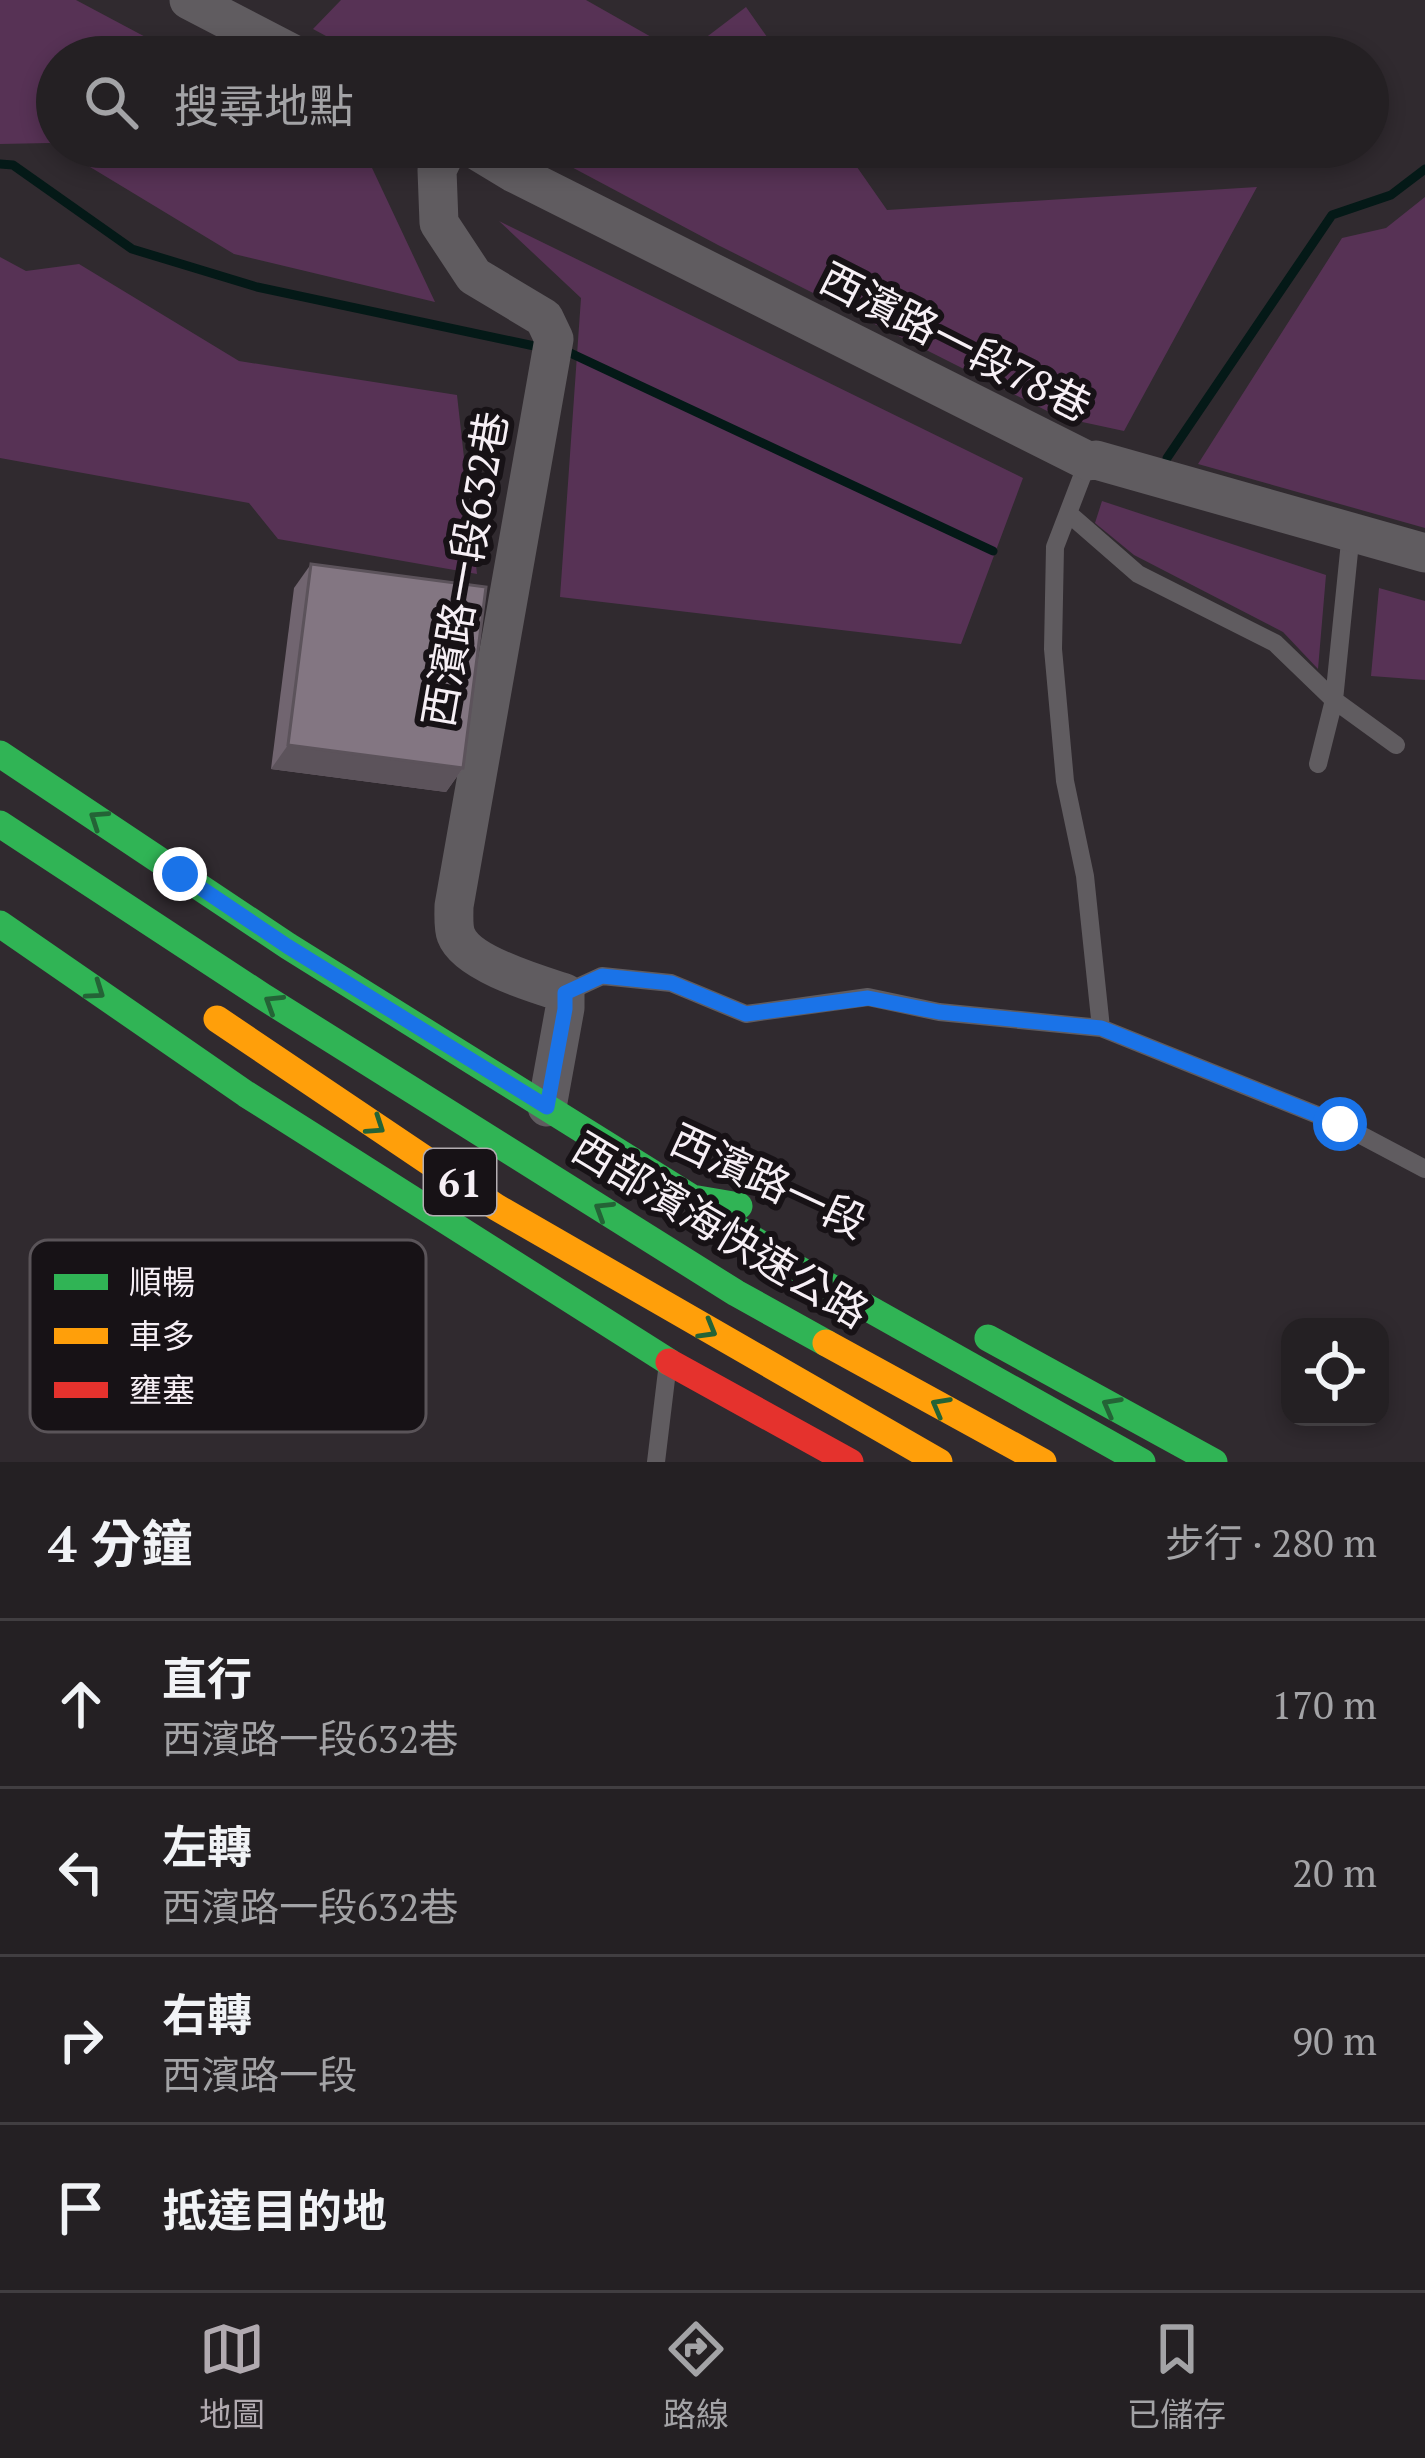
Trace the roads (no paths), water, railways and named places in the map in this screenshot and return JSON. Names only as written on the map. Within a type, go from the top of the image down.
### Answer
[{"type":"main road","name":"西濱路一段","points":[[0,754],[287,946],[692,1198],[747,1207],[787,1229]]},
{"type":"main road","name":"西部濱海快速公路","points":[[0,824],[262,996],[736,1293],[1043,1462]]},
{"type":"main road","name":"61","points":[[0,924],[246,1094],[668,1361],[850,1462]]},
{"type":"main road","name":"61","points":[[199,1006],[496,1207],[939,1462]]},
{"type":"main road","points":[[692,1198],[793,1266],[1142,1462]]},
{"type":"main road","points":[[970,1329],[1214,1462]]},
{"type":"street","points":[[189,0],[258,36]]},
{"type":"street","name":"西濱路一段632巷","points":[[438,168],[439,223],[474,276],[544,318],[554,339],[454,905],[456,934],[468,952],[565,993]]},
{"type":"street","name":"西濱路一段78巷","points":[[506,168],[1088,461],[1425,553]]},
{"type":"street","points":[[547,1107],[565,993]]},
{"type":"lane","points":[[1088,461],[1055,547],[1053,649],[1065,781],[1085,876],[1101,1028]]},
{"type":"lane","points":[[1068,513],[1138,574],[1275,643],[1334,700],[1396,746]]},
{"type":"lane","points":[[1318,764],[1334,700],[1351,532]]},
{"type":"lane","points":[[565,993],[602,976],[671,983],[746,1014],[868,998],[939,1012],[1101,1028],[1340,1124],[1425,1169]]},
{"type":"lane","points":[[656,1462],[668,1361]]},
{"type":"waterway","points":[[0,164],[13,165],[132,249],[257,287],[539,347]]},
{"type":"waterway","points":[[1167,458],[1332,215],[1391,195],[1425,169]]},
{"type":"waterway","points":[[566,351],[993,551]]}]
